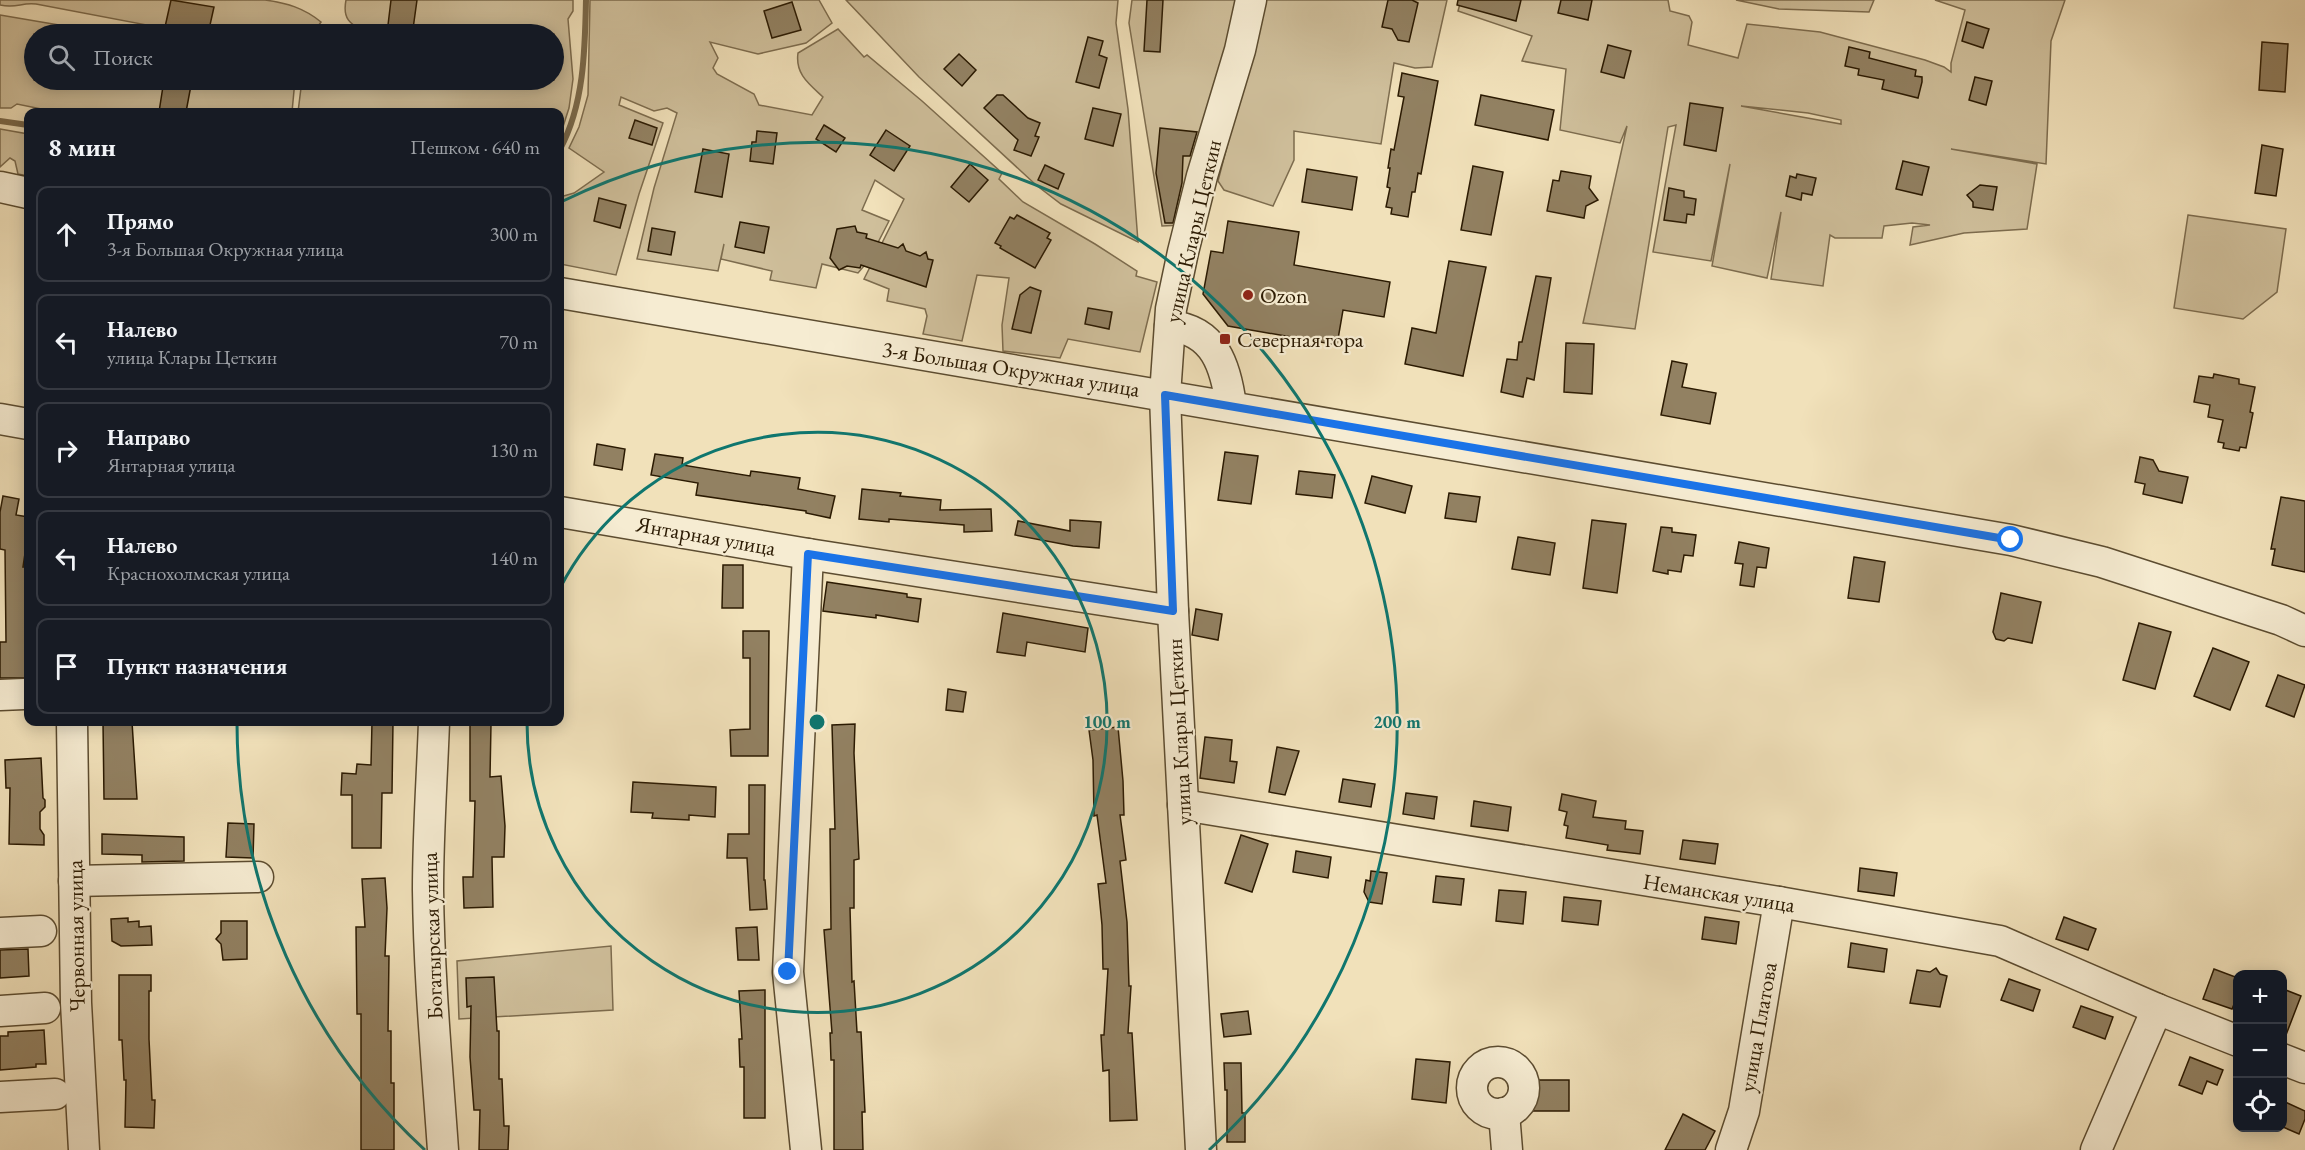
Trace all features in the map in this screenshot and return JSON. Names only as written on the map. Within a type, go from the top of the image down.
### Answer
[{"type":"street","name":"улица Клары Цеткин","points":[[1201,1150],[1173,611],[1165,395],[1170,326],[1179,275],[1197,198],[1240,50],[1251,0]]},
{"type":"street","points":[[0,187],[24,192]]},
{"type":"street","name":"3-я Большая Окружная улица","points":[[564,294],[2011,540],[2102,562],[2281,620],[2305,630]]},
{"type":"street","points":[[1170,326],[1185,327],[1212,346],[1227,376],[1231,406]]},
{"type":"street","points":[[0,419],[24,423]]},
{"type":"street","name":"Янтарная улица","points":[[564,513],[808,554],[1173,611]]},
{"type":"street","points":[[806,1150],[788,972],[808,554]]},
{"type":"street","name":"Червонная улица","points":[[72,726],[76,1003],[84,1150]]},
{"type":"street","name":"Богатырская улица","points":[[435,726],[428,890],[443,1150]]},
{"type":"street","name":"Неманская улица","points":[[1183,805],[1779,902],[2000,941],[2233,1039]]},
{"type":"street","points":[[75,881],[258,877]]},
{"type":"street","name":"улица Платова","points":[[1731,1150],[1744,1111],[1779,902]]},
{"type":"street","points":[[0,933],[41,931]]},
{"type":"street","points":[[0,1011],[45,1008]]},
{"type":"street","points":[[2096,1150],[2157,1009]]},
{"type":"street","points":[[2287,1061],[2305,1068]]},
{"type":"street","points":[[0,1097],[55,1094]]},
{"type":"street","points":[[1504,1113],[1507,1150]]},
{"type":"shaded area","points":[[0,0],[265,0],[295,7],[321,22],[320,24],[142,24],[36,4],[0,5]]},
{"type":"shaded area","points":[[346,0],[573,0],[573,11],[568,19],[573,79],[569,108],[564,124],[564,108],[298,108],[301,90],[564,90],[564,24],[352,24],[347,17]]},
{"type":"shaded area","points":[[590,0],[819,0],[832,23],[806,43],[758,54],[710,42],[718,58],[713,68],[717,74],[754,94],[759,105],[812,115],[823,97],[801,73],[798,53],[838,29],[864,57],[867,55],[922,101],[1002,173],[999,179],[1023,202],[1137,271],[1136,276],[1157,282],[1140,352],[1068,339],[1060,358],[1003,351],[1002,325],[1009,278],[977,275],[962,341],[923,334],[927,316],[925,309],[887,301],[889,289],[864,279],[904,199],[875,180],[862,210],[889,221],[869,260],[858,273],[822,264],[816,288],[770,280],[772,271],[721,259],[724,244],[718,271],[637,259],[654,188],[677,113],[667,108],[654,111],[621,97],[619,105],[663,123],[639,194],[616,275],[564,265],[564,196],[574,193],[604,172],[569,148],[579,127],[588,95]]},
{"type":"shaded area","points":[[846,0],[1118,0],[1116,23],[1128,109],[1138,242],[1061,204],[1036,185],[919,77]]},
{"type":"shaded area","points":[[1132,0],[1240,0],[1183,225],[1162,226],[1129,23]]},
{"type":"shaded area","points":[[1265,0],[1447,0],[1432,67],[1415,68],[1394,63],[1381,144],[1294,131],[1294,160],[1273,206],[1224,190],[1218,181]]},
{"type":"shaded area","points":[[1461,0],[1668,0],[1670,11],[1689,16],[1692,22],[1688,45],[1738,58],[1747,24],[1820,32],[1925,60],[1951,72],[1951,63],[1965,10],[1935,0],[2065,0],[2051,41],[2046,164],[1951,149],[2037,164],[2027,229],[1964,233],[1910,245],[1913,227],[1930,225],[1912,223],[1884,226],[1882,238],[1835,238],[1830,235],[1823,286],[1771,279],[1781,212],[1767,278],[1712,266],[1730,164],[1711,261],[1653,252],[1676,125],[1668,127],[1635,329],[1583,323],[1627,126],[1620,143],[1560,130],[1566,69],[1522,61],[1532,36],[1458,11]],"holes":[[[1741,106],[1808,113],[1841,120],[1841,124]]]},
{"type":"shaded area","points":[[1736,0],[1874,0],[1869,12],[1779,9]]},
{"type":"shaded area","points":[[0,15],[53,24],[24,24],[24,90],[294,90],[292,108],[36,108],[17,104],[11,108],[0,108]]},
{"type":"shaded area","points":[[0,129],[24,133],[24,175],[18,174],[15,161],[10,158],[0,167]]},
{"type":"shaded area","points":[[2188,215],[2286,229],[2277,292],[2243,319],[2174,308]]},
{"type":"shaded area","points":[[611,946],[613,1010],[459,1019],[457,961]]},
{"type":"building","points":[[171,0],[214,7],[210,24],[166,24]]},
{"type":"building","points":[[391,0],[417,0],[414,24],[388,24]]},
{"type":"building","points":[[1147,0],[1163,0],[1160,52],[1144,51]]},
{"type":"building","points":[[1388,0],[1412,0],[1418,3],[1409,42],[1398,40],[1392,29],[1382,27]]},
{"type":"building","points":[[1458,0],[1521,0],[1516,21],[1457,5]]},
{"type":"building","points":[[1561,0],[1592,0],[1588,20],[1558,13]]},
{"type":"building","points":[[792,2],[801,30],[772,38],[764,11]]},
{"type":"building","points":[[1967,22],[1989,29],[1983,48],[1962,41]]},
{"type":"building","points":[[1088,37],[1103,41],[1099,55],[1107,58],[1099,88],[1076,82]]},
{"type":"building","points":[[2262,42],[2288,44],[2285,92],[2259,90]]},
{"type":"building","points":[[1608,45],[1631,51],[1624,78],[1601,72]]},
{"type":"building","points":[[1849,47],[1870,52],[1869,58],[1916,70],[1915,76],[1922,77],[1918,98],[1882,89],[1884,80],[1858,75],[1859,69],[1845,66]]},
{"type":"building","points":[[959,54],[976,70],[962,86],[944,69]]},
{"type":"building","points":[[1402,73],[1438,81],[1421,174],[1418,173],[1415,192],[1412,192],[1408,217],[1391,214],[1392,208],[1386,207],[1390,188],[1387,187],[1391,149],[1394,150],[1404,97],[1398,96]]},
{"type":"building","points":[[1975,77],[1992,81],[1986,105],[1969,100]]},
{"type":"building","points":[[162,90],[190,90],[187,108],[160,108]]},
{"type":"building","points":[[997,95],[1003,95],[1028,118],[1040,123],[1035,136],[1039,137],[1031,156],[1014,150],[1018,140],[984,108]]},
{"type":"building","points":[[1481,95],[1554,110],[1548,140],[1475,125]]},
{"type":"building","points":[[1690,103],[1723,108],[1716,151],[1684,145]]},
{"type":"building","points":[[1093,108],[1121,114],[1113,146],[1085,139]]},
{"type":"building","points":[[635,120],[657,128],[652,145],[629,138]]},
{"type":"building","points":[[824,125],[845,138],[836,152],[816,139]]},
{"type":"building","points":[[1160,128],[1197,132],[1190,156],[1183,156],[1182,183],[1173,223],[1165,223],[1156,173]]},
{"type":"building","points":[[886,130],[910,146],[894,171],[870,155]]},
{"type":"building","points":[[757,131],[777,133],[773,164],[750,161],[752,142],[756,142]]},
{"type":"building","points":[[2262,145],[2283,149],[2276,196],[2255,193]]},
{"type":"building","points":[[703,149],[729,154],[722,197],[695,192]]},
{"type":"building","points":[[1903,161],[1929,167],[1922,195],[1896,189]]},
{"type":"building","points":[[970,164],[988,180],[969,202],[951,187]]},
{"type":"building","points":[[1045,165],[1064,174],[1058,189],[1038,180]]},
{"type":"building","points":[[1473,166],[1503,172],[1491,235],[1461,230]]},
{"type":"building","points":[[1307,169],[1357,177],[1352,210],[1302,202]]},
{"type":"building","points":[[1561,171],[1591,176],[1589,188],[1598,200],[1586,206],[1584,218],[1547,211],[1553,180],[1559,181]]},
{"type":"building","points":[[1797,174],[1816,178],[1812,195],[1802,193],[1801,200],[1786,196],[1790,176],[1796,178]]},
{"type":"building","points":[[1980,185],[1997,187],[1993,210],[1973,207],[1973,202],[1967,195]]},
{"type":"building","points":[[1669,188],[1684,191],[1684,197],[1696,199],[1694,215],[1687,214],[1686,223],[1664,220]]},
{"type":"building","points":[[599,198],[626,205],[620,228],[594,221]]},
{"type":"building","points":[[1017,215],[1050,233],[1047,238],[1051,240],[1035,268],[995,243],[1010,217],[1014,219]]},
{"type":"building","points":[[1228,221],[1299,232],[1294,265],[1390,282],[1384,317],[1343,310],[1337,345],[1228,326],[1203,294],[1211,251],[1223,253]]},
{"type":"building","points":[[740,222],[769,227],[764,253],[735,247]]},
{"type":"building","points":[[855,226],[857,232],[867,234],[866,238],[898,248],[903,244],[906,251],[920,256],[926,252],[928,259],[933,260],[926,287],[861,265],[860,268],[847,266],[839,270],[830,258],[837,229]]},
{"type":"building","points":[[652,228],[675,232],[671,255],[648,251]]},
{"type":"building","points":[[1449,261],[1486,267],[1463,376],[1405,364],[1412,328],[1436,333]]},
{"type":"building","points":[[1536,276],[1551,278],[1534,380],[1527,378],[1523,397],[1501,392],[1507,359],[1517,360],[1519,342],[1522,342]]},
{"type":"building","points":[[1030,287],[1041,291],[1031,333],[1012,329],[1020,295]]},
{"type":"building","points":[[1088,308],[1112,312],[1109,329],[1085,324]]},
{"type":"building","points":[[1566,343],[1594,344],[1592,394],[1564,392]]},
{"type":"building","points":[[1672,361],[1687,364],[1682,387],[1716,393],[1710,424],[1661,415]]},
{"type":"building","points":[[2214,374],[2239,379],[2239,384],[2255,387],[2250,412],[2253,413],[2246,448],[2240,447],[2239,451],[2223,448],[2224,443],[2218,442],[2223,420],[2208,417],[2210,405],[2194,402],[2199,376],[2213,378]]},
{"type":"building","points":[[597,444],[625,449],[622,470],[594,465]]},
{"type":"building","points":[[1225,452],[1258,456],[1251,504],[1218,500]]},
{"type":"building","points":[[655,454],[683,458],[682,465],[750,476],[751,471],[800,478],[798,489],[835,496],[830,518],[806,513],[806,511],[696,495],[698,483],[651,475]]},
{"type":"building","points":[[2140,457],[2153,460],[2159,471],[2188,477],[2182,503],[2143,494],[2145,484],[2135,482]]},
{"type":"building","points":[[1299,471],[1335,475],[1332,498],[1296,494]]},
{"type":"building","points":[[1372,476],[1412,486],[1405,513],[1365,503]]},
{"type":"building","points":[[862,489],[941,500],[940,510],[991,509],[992,531],[964,532],[964,525],[859,519]]},
{"type":"building","points":[[1449,493],[1480,497],[1476,522],[1445,518]]},
{"type":"building","points":[[3,496],[19,499],[16,515],[24,516],[24,678],[0,678],[0,642],[6,642],[5,550],[0,549],[0,512]]},
{"type":"building","points":[[2281,497],[2305,501],[2305,572],[2272,565],[2275,549],[2271,549]]},
{"type":"building","points":[[1070,520],[1101,522],[1099,548],[1073,546],[1015,535],[1018,521],[1070,531]]},
{"type":"building","points":[[1592,520],[1626,524],[1617,593],[1583,588]]},
{"type":"building","points":[[1661,527],[1672,528],[1672,532],[1696,535],[1693,556],[1684,555],[1681,572],[1668,570],[1668,574],[1653,571]]},
{"type":"building","points":[[1518,537],[1555,543],[1550,575],[1512,569]]},
{"type":"building","points":[[1739,542],[1769,548],[1766,568],[1757,567],[1754,587],[1740,585],[1743,564],[1735,563]]},
{"type":"building","points":[[1854,557],[1885,562],[1879,602],[1848,598]]},
{"type":"building","points":[[723,565],[743,565],[743,608],[722,608]]},
{"type":"building","points":[[827,582],[907,594],[907,597],[921,599],[918,622],[876,615],[876,618],[823,611]]},
{"type":"building","points":[[2001,593],[2041,602],[2032,643],[2008,638],[2004,641],[1996,639],[1993,632]]},
{"type":"building","points":[[1196,609],[1222,614],[1218,640],[1192,635]]},
{"type":"building","points":[[1003,613],[1088,628],[1085,652],[1027,642],[1025,656],[997,652]]},
{"type":"building","points":[[2139,623],[2171,632],[2155,689],[2123,680]]},
{"type":"building","points":[[743,631],[769,631],[768,756],[731,756],[730,730],[750,729],[750,658],[743,658]]},
{"type":"building","points":[[2213,648],[2249,662],[2230,710],[2194,696]]},
{"type":"building","points":[[2278,675],[2305,685],[2294,717],[2266,706]]},
{"type":"building","points":[[948,689],[966,692],[963,712],[946,710]]},
{"type":"building","points":[[855,724],[854,753],[859,859],[854,860],[854,908],[850,908],[852,982],[854,981],[857,1032],[861,1032],[865,1112],[862,1112],[863,1150],[834,1150],[834,1060],[831,1060],[830,1033],[832,1033],[824,930],[831,929],[830,829],[835,829],[832,725]]},
{"type":"building","points":[[103,726],[132,726],[137,799],[104,799]]},
{"type":"building","points":[[372,726],[393,726],[392,793],[382,793],[381,848],[352,848],[352,795],[341,795],[342,773],[356,774],[357,764],[371,765]]},
{"type":"building","points":[[470,726],[491,726],[490,777],[501,776],[505,826],[504,857],[492,857],[493,907],[464,908],[463,877],[473,877],[475,801],[470,801]]},
{"type":"building","points":[[1118,727],[1124,815],[1120,815],[1126,860],[1120,861],[1127,922],[1129,986],[1131,986],[1128,1033],[1132,1033],[1137,1120],[1110,1121],[1109,1070],[1103,1071],[1101,1035],[1104,1035],[1108,969],[1103,969],[1098,884],[1106,883],[1097,815],[1094,816],[1093,760],[1089,730]]},
{"type":"building","points":[[1205,737],[1232,740],[1230,761],[1237,762],[1234,783],[1200,778]]},
{"type":"building","points":[[1277,747],[1299,751],[1285,795],[1269,792]]},
{"type":"building","points":[[41,758],[45,807],[40,812],[40,829],[44,835],[44,845],[9,844],[10,788],[6,788],[5,760]]},
{"type":"building","points":[[1343,779],[1375,784],[1371,807],[1339,802]]},
{"type":"building","points":[[633,782],[716,787],[715,817],[689,815],[689,820],[652,818],[653,813],[631,812]]},
{"type":"building","points":[[749,785],[765,785],[764,880],[767,909],[750,910],[747,858],[727,858],[728,834],[749,834]]},
{"type":"building","points":[[1406,793],[1437,797],[1434,819],[1403,814]]},
{"type":"building","points":[[1562,794],[1596,801],[1593,817],[1626,821],[1625,829],[1643,831],[1640,854],[1607,850],[1608,845],[1566,838],[1568,826],[1564,825],[1567,812],[1559,810]]},
{"type":"building","points":[[1474,801],[1511,807],[1508,831],[1471,826]]},
{"type":"building","points":[[228,823],[254,824],[253,858],[226,857]]},
{"type":"building","points":[[102,834],[184,837],[184,861],[142,862],[142,855],[102,854]]},
{"type":"building","points":[[1241,835],[1268,844],[1252,892],[1225,883]]},
{"type":"building","points":[[1683,840],[1718,844],[1715,864],[1680,859]]},
{"type":"building","points":[[1296,851],[1331,857],[1328,878],[1293,872]]},
{"type":"building","points":[[1860,868],[1897,873],[1894,896],[1858,891]]},
{"type":"building","points":[[1371,871],[1387,873],[1382,904],[1369,902],[1364,892],[1366,880],[1370,881]]},
{"type":"building","points":[[1436,876],[1464,879],[1461,905],[1433,902]]},
{"type":"building","points":[[385,878],[387,908],[385,956],[389,956],[388,1031],[391,1031],[391,1083],[394,1083],[394,1150],[361,1150],[361,1014],[357,1014],[356,927],[365,927],[362,879]]},
{"type":"building","points":[[1499,890],[1526,892],[1523,924],[1496,921]]},
{"type":"building","points":[[1564,897],[1601,901],[1598,925],[1562,921]]},
{"type":"building","points":[[1705,917],[1739,922],[1736,944],[1702,939]]},
{"type":"building","points":[[2064,917],[2096,929],[2088,950],[2056,939]]},
{"type":"building","points":[[128,918],[128,922],[139,921],[139,927],[151,926],[152,945],[121,946],[112,941],[111,919]]},
{"type":"building","points":[[221,921],[247,921],[247,959],[223,960],[221,944],[216,939],[221,933]]},
{"type":"building","points":[[757,927],[759,960],[738,960],[736,928]]},
{"type":"building","points":[[1851,943],[1887,949],[1884,972],[1848,967]]},
{"type":"building","points":[[28,949],[29,976],[0,978],[0,950]]},
{"type":"building","points":[[1936,968],[1940,974],[1947,976],[1940,1007],[1910,1003],[1917,970],[1930,972]]},
{"type":"building","points":[[2214,969],[2233,976],[2232,1009],[2203,999]]},
{"type":"building","points":[[119,975],[151,975],[149,1039],[152,1100],[155,1100],[154,1128],[125,1127],[126,1080],[124,1080],[122,1040],[119,1040]]},
{"type":"building","points":[[494,977],[497,1031],[499,1031],[499,1079],[502,1079],[504,1126],[509,1126],[508,1150],[479,1150],[480,1110],[474,1110],[470,1057],[471,1006],[467,1007],[466,978]]},
{"type":"building","points":[[2009,979],[2040,990],[2033,1011],[2001,1000]]},
{"type":"building","points":[[765,990],[765,1118],[744,1118],[744,1067],[740,1067],[739,1039],[742,1039],[739,991]]},
{"type":"building","points":[[2287,991],[2301,996],[2287,1032]]},
{"type":"building","points":[[2081,1006],[2113,1017],[2105,1039],[2073,1027]]},
{"type":"building","points":[[1248,1011],[1251,1034],[1224,1037],[1221,1014]]},
{"type":"building","points":[[44,1030],[46,1064],[0,1070],[0,1036],[8,1036],[8,1032]]},
{"type":"building","points":[[2190,1057],[2223,1070],[2217,1085],[2207,1081],[2202,1094],[2179,1085]]},
{"type":"building","points":[[1416,1059],[1450,1062],[1446,1103],[1412,1099]]},
{"type":"building","points":[[1224,1063],[1241,1063],[1245,1142],[1227,1142],[1227,1090],[1225,1090]]},
{"type":"building","points":[[1532,1080],[1569,1080],[1569,1111],[1532,1111]]},
{"type":"building","points":[[2287,1103],[2305,1111],[2305,1119],[2299,1134],[2287,1129]]},
{"type":"building","points":[[1683,1114],[1715,1131],[1705,1150],[1665,1150]]},
{"type":"waterway","points":[[564,140],[574,114],[582,77],[586,0]]},
{"type":"waterway","points":[[0,121],[24,124]]},
{"type":"place","name":"Ozon","points":[[1248,295]]},
{"type":"place","name":"Северная гора","points":[[1225,339]]},
{"type":"route","points":[[788,972],[808,554],[1173,611],[1165,395],[2011,540]]}]
